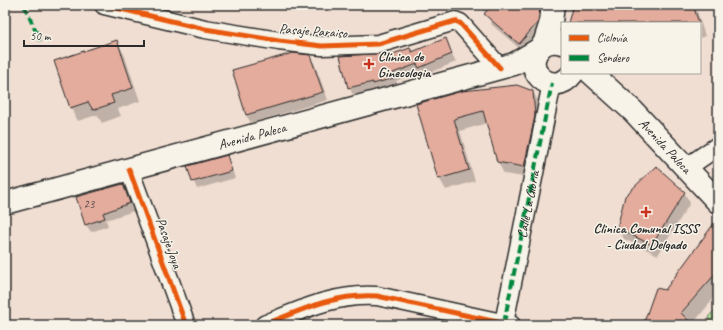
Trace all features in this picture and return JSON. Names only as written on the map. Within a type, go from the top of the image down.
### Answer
[{"type":"main road","points":[[554,5],[561,27]]},
{"type":"main road","points":[[554,5],[548,46],[534,62],[557,78]]},
{"type":"main road","name":"Avenida Paleca","points":[[5,203],[514,64],[548,46]]},
{"type":"main road","name":"Avenida Paleca","points":[[500,68],[516,68],[557,78],[590,82],[611,92]]},
{"type":"main road","name":"Avenida Paleca","points":[[592,74],[643,122],[718,202]]},
{"type":"street","name":"Pasaje Paraiso","points":[[104,5],[205,29],[279,41],[322,46],[378,44],[455,21],[460,23],[500,68]]},
{"type":"street","name":"Calle La Gloria","points":[[506,324],[557,78]]},
{"type":"street","points":[[686,168],[718,146]]},
{"type":"street","name":"Pasaje Joya","points":[[129,170],[186,325]]},
{"type":"street","points":[[264,325],[315,304],[342,296],[358,295],[377,296],[506,324]]},
{"type":"green space","points":[[718,307],[718,325],[711,325],[708,317]]},
{"type":"building","points":[[492,5],[537,5],[540,8],[538,22],[519,44],[484,14]]},
{"type":"building","points":[[573,5],[693,5],[699,22],[568,22]]},
{"type":"building","points":[[446,38],[452,54],[419,68],[417,64],[393,73],[394,78],[373,84],[373,82],[348,88],[340,56],[386,53],[387,56],[410,48],[412,52]]},
{"type":"building","points":[[117,40],[133,88],[111,95],[114,103],[93,110],[88,102],[70,108],[54,61]]},
{"type":"building","points":[[293,53],[310,55],[323,92],[246,115],[232,70]]},
{"type":"building","points":[[517,85],[533,91],[535,116],[524,167],[497,162],[483,111],[454,119],[469,170],[438,179],[416,104],[462,91]]},
{"type":"building","points":[[227,155],[232,171],[192,182],[187,166]]},
{"type":"building","name":"Clinica Comunal ISSS - Ciudad Delgado","points":[[656,166],[685,192],[652,245],[617,228],[625,196]]},
{"type":"building","points":[[123,184],[130,203],[103,213],[105,218],[85,225],[76,197]]},
{"type":"building","points":[[718,218],[718,271],[681,313],[693,325],[643,325],[656,288],[665,290]]},
{"type":"marked path","points":[[24,5],[40,41]]},
{"type":"marked path","points":[[504,323],[552,83]]},
{"type":"cycle path","points":[[104,5],[205,29],[279,41],[322,46],[378,44],[455,21],[460,23],[500,68]]},
{"type":"cycle path","points":[[129,169],[186,325]]},
{"type":"cycle path","points":[[264,325],[319,304],[347,297],[362,296],[377,296],[511,325]]},
{"type":"place","name":"Clínica de Ginecologia","points":[[369,64]]},
{"type":"place","name":"Clinica Comunal ISSS - Ciudad Delgado","points":[[646,212]]}]
